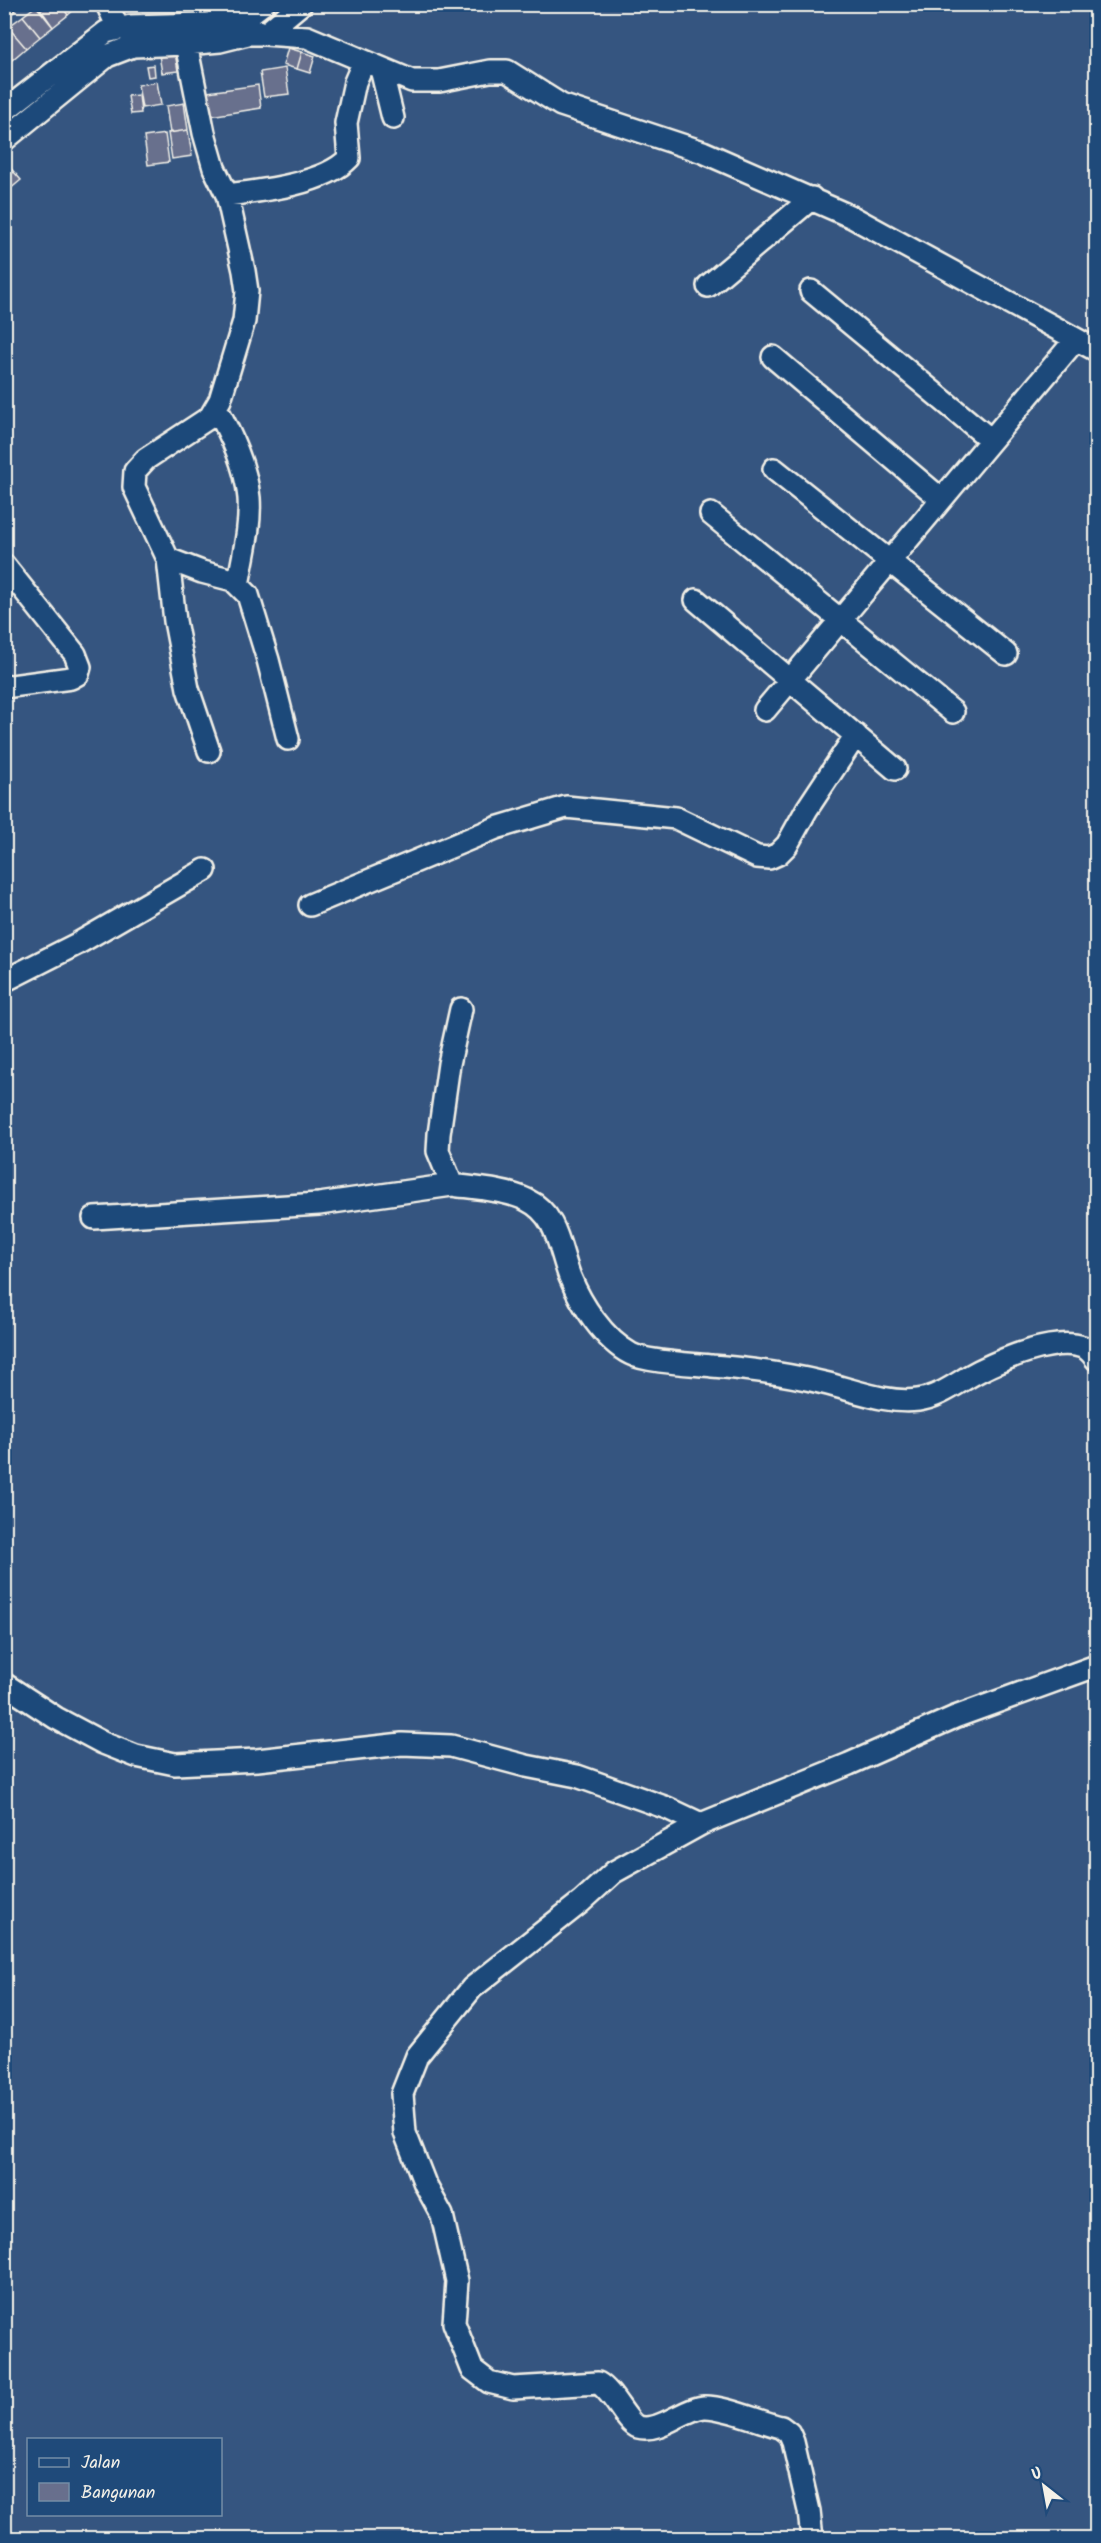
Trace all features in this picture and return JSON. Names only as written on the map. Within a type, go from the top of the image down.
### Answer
[{"type":"street","points":[[107,4],[118,28]]},
{"type":"street","points":[[213,4],[238,23],[265,34]]},
{"type":"street","points":[[4,111],[93,41],[118,28],[238,23],[263,4]]},
{"type":"street","points":[[265,34],[301,4]]},
{"type":"street","points":[[4,140],[113,52],[133,46],[186,44],[248,34],[265,34],[307,37],[412,81],[438,81],[490,70],[507,71],[561,105],[703,152],[812,198],[862,222],[1096,350]]},
{"type":"street","points":[[186,44],[204,133],[214,168],[226,195],[247,291],[244,321],[216,407],[210,417],[146,459],[135,471],[134,487],[168,559],[175,621],[188,689],[209,751]]},
{"type":"street","points":[[372,65],[393,118]]},
{"type":"street","points":[[226,195],[286,185],[316,177],[342,165],[349,158],[346,123],[355,82],[372,65]]},
{"type":"street","points":[[708,286],[812,198]]},
{"type":"street","points":[[811,291],[991,440]]},
{"type":"street","points":[[765,711],[1076,339]]},
{"type":"street","points":[[773,357],[941,499]]},
{"type":"street","points":[[216,407],[241,464],[249,498],[248,526],[238,585]]},
{"type":"street","points":[[774,469],[1006,654]]},
{"type":"street","points":[[711,514],[953,712]]},
{"type":"street","points":[[168,559],[202,572],[233,580],[248,595],[268,660],[288,739]]},
{"type":"street","points":[[4,565],[75,654],[80,667],[78,674],[71,678],[4,687]]},
{"type":"street","points":[[696,600],[895,769]]},
{"type":"street","points":[[310,905],[496,828],[566,807],[676,818],[757,857],[769,858],[778,854],[787,845],[807,809],[856,735]]},
{"type":"street","points":[[4,981],[77,944],[205,870]]},
{"type":"street","points":[[452,1185],[438,1151],[449,1064],[461,1009]]},
{"type":"street","points":[[94,1218],[319,1204],[452,1185],[482,1189],[527,1200],[549,1217],[580,1298],[612,1339],[632,1355],[679,1363],[793,1375],[895,1400],[919,1400],[945,1391],[979,1371],[1046,1346],[1069,1344],[1086,1347],[1096,1359]]},
{"type":"street","points":[[812,2538],[809,2511],[793,2442],[789,2433],[781,2427],[723,2409],[703,2407],[650,2427],[638,2427],[630,2423],[610,2392],[598,2383],[513,2388],[489,2382],[472,2369],[454,2323],[457,2281],[442,2215],[425,2184],[405,2133],[402,2094],[417,2056],[472,1988],[581,1902],[614,1872],[701,1824],[955,1718],[1096,1666]]},
{"type":"street","points":[[4,1684],[56,1718],[103,1743],[136,1756],[165,1762],[175,1764],[257,1760],[402,1744],[451,1746],[525,1766],[577,1776],[667,1808],[701,1824]]},
{"type":"building","points":[[4,4],[10,4],[15,11],[4,20]]},
{"type":"building","points":[[37,4],[60,4],[68,15],[53,27]]},
{"type":"building","points":[[60,4],[81,4],[68,15]]},
{"type":"building","points":[[36,6],[53,27],[40,37],[23,16]]},
{"type":"building","points":[[23,16],[40,37],[26,48],[8,27]]},
{"type":"building","points":[[8,27],[26,48],[12,60],[4,51],[4,30]]},
{"type":"building","points":[[288,48],[302,52],[297,69],[283,65]]},
{"type":"building","points":[[175,52],[178,71],[162,73],[159,55]]},
{"type":"building","points":[[302,52],[315,56],[310,73],[297,69]]},
{"type":"building","points":[[154,65],[155,76],[148,77],[146,66]]},
{"type":"building","points":[[285,68],[289,94],[264,97],[260,72]]},
{"type":"building","points":[[157,82],[161,105],[142,108],[138,85]]},
{"type":"building","points":[[258,85],[261,108],[204,117],[201,93]]},
{"type":"building","points":[[139,95],[141,113],[131,114],[128,96]]},
{"type":"building","points":[[184,103],[188,130],[170,133],[166,106]]},
{"type":"building","points":[[188,130],[192,156],[172,159],[168,133]]},
{"type":"building","points":[[165,134],[169,162],[148,165],[144,137]]},
{"type":"building","points":[[4,161],[14,172],[4,180]]},
{"type":"building","points":[[14,172],[21,180],[9,190],[4,185],[4,180]]}]
